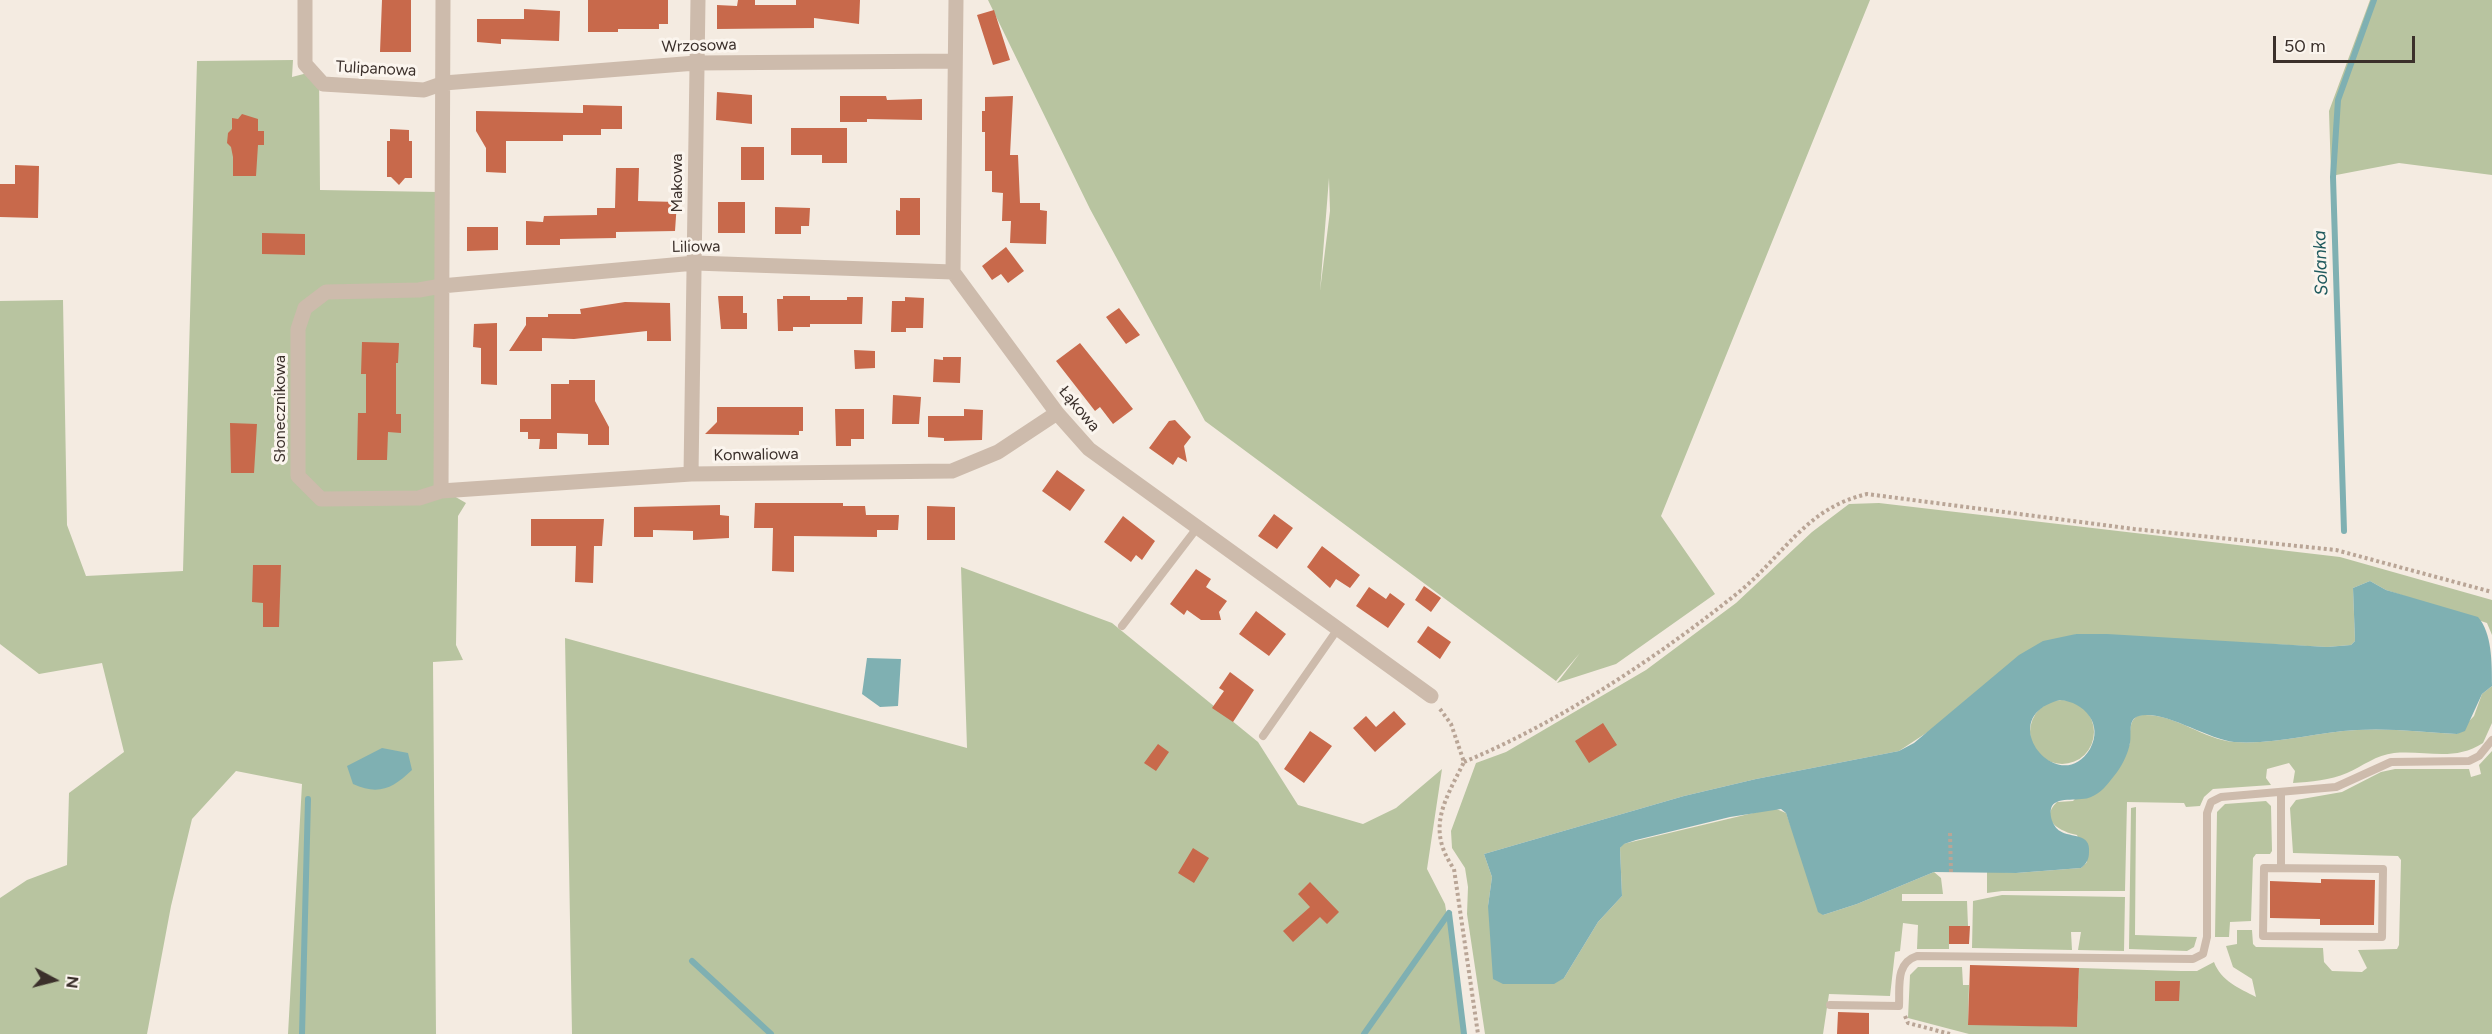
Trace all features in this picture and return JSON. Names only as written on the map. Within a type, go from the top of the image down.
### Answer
[{"type":"street","name":"Tulipanowa","points":[[305,0],[304,64],[323,84],[424,90],[444,83]]},
{"type":"street","points":[[441,491],[443,0]]},
{"type":"street","name":"Makowa","points":[[691,474],[698,0]]},
{"type":"street","points":[[953,272],[956,0]]},
{"type":"street","name":"Wrzosowa","points":[[444,83],[696,63],[955,61]]},
{"type":"street","name":"Liliowa","points":[[441,286],[695,263],[953,272]]},
{"type":"street","name":"Łąkowa","points":[[953,272],[1058,413],[1089,449],[1431,696]]},
{"type":"street","name":"Słonecznikowa","points":[[441,286],[419,290],[326,292],[305,308],[298,329],[298,476],[321,499],[419,498],[441,491]]},
{"type":"street","name":"Konwaliowa","points":[[441,491],[691,474],[952,471],[999,452],[1058,413]]},
{"type":"lane","points":[[1122,626],[1197,528]]},
{"type":"lane","points":[[1263,736],[1337,630]]},
{"type":"lane","points":[[1830,1005],[1899,1006],[1901,968],[1907,959],[1917,956],[2193,959],[2203,954],[2207,937],[2207,813],[2211,802],[2221,797],[2336,787],[2391,762],[2469,761],[2479,756],[2492,740]]},
{"type":"lane","points":[[2281,793],[2281,868]]},
{"type":"lane","points":[[2264,868],[2281,868],[2383,869],[2382,937],[2263,936],[2264,868]]},
{"type":"path","points":[[1478,1034],[1454,869],[1442,852],[1438,834],[1446,797],[1464,762],[1499,748],[1634,669],[1741,590],[1818,514],[1843,499],[1868,494],[2122,528],[2336,550],[2492,592]]},
{"type":"path","points":[[1431,696],[1451,724],[1464,762]]},
{"type":"path","points":[[1950,833],[1951,872]]},
{"type":"path","points":[[1899,1006],[1908,1023],[1950,1034]]},
{"type":"green space","points":[[988,0],[1870,0],[1661,516],[1715,594],[1616,664],[1557,683],[1580,653],[1556,681],[1205,421],[1090,209]],"holes":[[[1329,178],[1330,211],[1320,291]]]},
{"type":"green space","points":[[2370,0],[2492,0],[2492,175],[2399,163],[2331,176],[2329,111]]},
{"type":"green space","points":[[293,60],[292,77],[319,70],[320,190],[439,192],[435,485],[466,503],[458,516],[456,645],[463,660],[433,662],[436,1034],[288,1034],[302,784],[236,771],[192,819],[171,906],[147,1034],[0,1034],[0,898],[27,880],[67,865],[69,793],[124,752],[102,663],[39,674],[0,644],[0,301],[63,300],[67,525],[86,576],[183,571],[197,61]]},
{"type":"green space","points":[[1879,503],[2340,557],[2492,600],[2492,635],[2487,623],[2386,590],[2370,581],[2353,588],[2355,641],[2351,645],[2327,647],[2076,634],[1899,751],[1756,779],[1684,796],[1484,854],[1492,877],[1488,906],[1564,978],[1598,922],[1622,896],[1620,848],[1623,844],[1774,808],[1786,813],[1823,915],[1857,904],[1934,872],[1941,878],[1943,894],[1902,894],[1902,901],[1967,901],[1968,926],[1949,926],[1949,949],[1917,949],[1918,925],[1903,923],[1900,951],[1895,952],[1890,996],[1829,994],[1823,1034],[1485,1034],[1467,914],[1468,887],[1465,868],[1452,848],[1451,831],[1476,763],[1506,752],[1646,670],[1736,603],[1812,532],[1849,504]]},
{"type":"green space","points":[[961,567],[1112,623],[1258,742],[1298,805],[1363,824],[1396,808],[1442,769],[1427,869],[1445,904],[1466,1034],[572,1034],[565,638],[967,748]]},
{"type":"green space","points":[[2492,686],[2492,723],[2483,743],[2472,749],[2451,754],[2406,752],[2387,754],[2341,775],[2300,783],[2293,783],[2295,771],[2289,763],[2267,769],[2266,778],[2271,785],[2213,789],[2204,797],[2200,806],[2186,807],[2184,803],[2127,802],[2125,891],[1987,893],[1987,871],[2016,873],[2081,868],[2087,862],[2077,835],[2064,831],[2051,820],[2052,808],[2057,802],[2073,801],[2130,744],[2132,722],[2138,716],[2167,718],[2222,740],[2234,742],[2265,742],[2342,731],[2369,730],[2457,734],[2474,716],[2482,694]]},
{"type":"green space","points":[[2062,700],[2085,709],[2094,732],[2085,755],[2062,764],[2039,755],[2030,732],[2039,709]]},
{"type":"green space","points":[[2492,751],[2492,1034],[1969,1034],[1908,1018],[1910,975],[1918,967],[1962,967],[1963,985],[1969,985],[1968,1024],[2077,1027],[2079,968],[2197,971],[2214,962],[2226,979],[2256,997],[2252,979],[2233,967],[2226,946],[2237,944],[2237,930],[2252,930],[2253,944],[2256,947],[2323,948],[2324,962],[2332,971],[2362,972],[2367,968],[2358,950],[2397,949],[2399,945],[2401,860],[2398,856],[2293,853],[2290,808],[2296,800],[2342,792],[2381,772],[2395,769],[2469,769],[2471,777],[2481,774],[2479,765]]},
{"type":"green space","points":[[2266,801],[2271,806],[2272,851],[2270,854],[2256,854],[2253,858],[2251,921],[2230,922],[2229,937],[2215,937],[2217,812],[2225,804]]},
{"type":"green space","points":[[2136,807],[2135,935],[2197,937],[2194,947],[2187,951],[2129,949],[2131,808]]},
{"type":"green space","points":[[2002,895],[2125,897],[2124,951],[2078,950],[2081,932],[2071,932],[2072,950],[1972,948],[1973,901]]},
{"type":"water","points":[[2370,581],[2386,590],[2478,617],[2489,640],[2492,686],[2482,694],[2465,731],[2457,734],[2357,730],[2265,742],[2234,742],[2211,736],[2172,720],[2149,715],[2139,716],[2131,723],[2130,743],[2124,761],[2104,788],[2091,797],[2059,801],[2052,806],[2051,816],[2057,829],[2084,839],[2089,846],[2089,857],[2081,868],[2016,873],[1934,872],[1857,904],[1823,915],[1818,912],[1786,813],[1781,809],[1730,817],[1636,840],[1620,848],[1622,896],[1598,922],[1564,978],[1554,984],[1503,984],[1493,979],[1488,906],[1492,877],[1484,854],[1684,796],[1756,779],[1899,751],[1914,743],[2019,655],[2043,641],[2076,634],[2107,634],[2327,647],[2351,645],[2355,641],[2353,588]],"holes":[[[2060,700],[2084,710],[2093,723],[2095,731],[2090,749],[2077,762],[2063,765],[2049,760],[2038,750],[2031,736],[2031,722],[2040,709]]]},
{"type":"water","points":[[867,658],[901,659],[898,706],[880,707],[862,694]]},
{"type":"water","points":[[382,748],[408,753],[412,770],[392,786],[378,790],[353,784],[347,766]]},
{"type":"building","points":[[382,0],[411,0],[411,52],[380,52]]},
{"type":"building","points":[[588,0],[668,0],[668,24],[659,24],[659,29],[588,32]]},
{"type":"building","points":[[738,0],[755,0],[755,5],[796,5],[796,0],[860,0],[859,24],[814,18],[814,28],[717,29],[717,5],[737,6]]},
{"type":"building","points":[[524,9],[560,11],[559,41],[501,39],[501,44],[477,42],[477,19],[524,19]]},
{"type":"building","points":[[994,10],[1010,60],[993,65],[977,15]]},
{"type":"building","points":[[717,92],[752,95],[752,124],[716,120]]},
{"type":"building","points":[[840,96],[886,96],[887,100],[922,99],[922,120],[867,119],[867,122],[840,122]]},
{"type":"building","points":[[1013,96],[1010,155],[1018,155],[1020,203],[1040,203],[1040,210],[1047,211],[1046,244],[1010,243],[1011,221],[1002,221],[1003,193],[992,192],[992,171],[985,171],[985,132],[982,132],[982,111],[985,111],[985,97]]},
{"type":"building","points":[[583,105],[622,106],[622,129],[601,129],[601,135],[563,135],[563,141],[506,141],[506,173],[486,172],[486,148],[476,131],[476,111],[583,113]]},
{"type":"building","points":[[242,114],[258,119],[258,131],[264,131],[264,145],[258,145],[256,176],[233,176],[233,157],[231,147],[227,143],[228,133],[232,129],[232,118],[238,119]]},
{"type":"building","points":[[791,128],[847,128],[847,163],[822,163],[822,155],[791,155]]},
{"type":"building","points":[[390,129],[409,130],[409,141],[412,141],[412,178],[405,178],[399,185],[391,177],[387,177],[387,141],[390,141]]},
{"type":"building","points":[[741,147],[764,147],[764,180],[741,180]]},
{"type":"building","points":[[15,165],[39,166],[38,218],[0,217],[0,184],[15,184]]},
{"type":"building","points":[[616,168],[639,168],[638,201],[677,202],[675,231],[616,232],[616,238],[560,239],[560,245],[526,245],[526,221],[543,222],[544,216],[597,215],[597,208],[615,208]]},
{"type":"building","points":[[900,198],[920,198],[920,235],[896,235],[896,210],[900,211]]},
{"type":"building","points":[[718,202],[745,202],[745,233],[718,233]]},
{"type":"building","points":[[775,207],[810,208],[809,226],[801,226],[801,234],[775,234]]},
{"type":"building","points":[[467,227],[498,227],[498,250],[467,251]]},
{"type":"building","points":[[262,233],[305,234],[305,255],[262,254]]},
{"type":"building","points":[[1006,247],[1024,271],[1008,283],[1001,274],[992,280],[982,266]]},
{"type":"building","points":[[718,296],[743,296],[743,313],[747,313],[747,329],[721,329]]},
{"type":"building","points":[[783,296],[810,296],[810,300],[847,300],[847,297],[863,297],[862,324],[810,324],[810,327],[793,327],[793,331],[778,331],[777,299],[783,299]]},
{"type":"building","points":[[905,297],[924,298],[923,328],[906,328],[906,332],[891,332],[892,301],[905,301]]},
{"type":"building","points":[[625,302],[670,303],[671,341],[647,341],[647,331],[574,339],[542,338],[542,351],[509,351],[526,325],[526,317],[581,314],[580,309]]},
{"type":"building","points":[[1119,308],[1140,335],[1126,344],[1106,317]]},
{"type":"building","points":[[497,323],[497,385],[481,384],[481,348],[473,347],[474,324]]},
{"type":"building","points":[[362,342],[399,343],[398,363],[396,363],[396,414],[401,414],[401,433],[388,432],[387,460],[357,460],[358,413],[366,413],[366,374],[361,374]]},
{"type":"building","points":[[1080,343],[1133,409],[1113,424],[1100,407],[1095,411],[1056,361]]},
{"type":"building","points":[[854,350],[875,351],[875,368],[855,369]]},
{"type":"building","points":[[943,357],[961,357],[960,383],[933,382],[934,359],[943,360]]},
{"type":"building","points":[[569,380],[595,380],[595,401],[609,427],[609,445],[588,445],[588,434],[557,433],[557,449],[539,449],[540,439],[528,439],[528,432],[520,432],[520,419],[551,419],[551,384],[569,384]]},
{"type":"building","points":[[893,395],[921,397],[919,424],[892,424]]},
{"type":"building","points":[[717,407],[803,407],[803,431],[799,431],[799,435],[705,434],[717,422]]},
{"type":"building","points":[[835,409],[864,409],[864,439],[851,439],[851,446],[836,446]]},
{"type":"building","points":[[964,409],[983,410],[982,440],[944,441],[944,438],[928,437],[928,416],[964,416]]},
{"type":"building","points":[[1175,420],[1191,437],[1184,446],[1187,462],[1178,457],[1173,465],[1149,448],[1169,421]]},
{"type":"building","points":[[230,423],[257,424],[254,473],[231,473]]},
{"type":"building","points":[[1057,470],[1085,490],[1070,511],[1042,491]]},
{"type":"building","points":[[755,503],[843,503],[843,506],[865,506],[866,515],[899,515],[898,530],[877,530],[877,537],[794,536],[794,572],[772,571],[773,528],[754,528]]},
{"type":"building","points":[[720,505],[720,515],[729,516],[729,538],[693,540],[693,531],[653,530],[653,537],[634,537],[634,507]]},
{"type":"building","points":[[927,506],[955,507],[955,540],[927,540]]},
{"type":"building","points":[[1274,514],[1293,528],[1277,549],[1258,536]]},
{"type":"building","points":[[1123,516],[1155,541],[1142,560],[1136,555],[1131,562],[1104,542]]},
{"type":"building","points":[[531,519],[604,519],[602,546],[594,546],[593,583],[575,582],[576,546],[531,546]]},
{"type":"building","points":[[1322,546],[1360,575],[1350,588],[1336,579],[1330,588],[1307,567]]},
{"type":"building","points":[[253,565],[281,565],[279,627],[263,627],[263,603],[252,602]]},
{"type":"building","points":[[1196,569],[1211,579],[1206,587],[1227,601],[1219,612],[1221,620],[1201,620],[1187,610],[1184,615],[1170,604]]},
{"type":"building","points":[[1424,586],[1441,598],[1431,612],[1415,600]]},
{"type":"building","points":[[1369,587],[1386,599],[1390,593],[1405,604],[1388,628],[1356,606]]},
{"type":"building","points":[[1256,611],[1286,634],[1269,656],[1239,634]]},
{"type":"building","points":[[1428,626],[1451,642],[1440,659],[1417,642]]},
{"type":"building","points":[[1230,672],[1254,690],[1233,722],[1212,708],[1224,691],[1219,688]]},
{"type":"building","points":[[1394,711],[1406,724],[1375,752],[1353,728],[1366,716],[1376,727]]},
{"type":"building","points":[[1603,723],[1617,745],[1589,763],[1575,741]]},
{"type":"building","points":[[1310,731],[1332,746],[1304,783],[1284,769]]},
{"type":"building","points":[[1158,744],[1169,752],[1156,771],[1144,763]]},
{"type":"building","points":[[1193,848],[1209,858],[1194,883],[1178,873]]},
{"type":"building","points":[[2321,879],[2375,880],[2374,925],[2320,925],[2320,919],[2270,918],[2270,881],[2321,883]]},
{"type":"building","points":[[1310,882],[1339,912],[1327,924],[1320,917],[1293,942],[1283,931],[1310,907],[1298,894]]},
{"type":"building","points":[[1949,926],[1970,926],[1969,944],[1949,944]]},
{"type":"building","points":[[1970,965],[2079,968],[2077,1027],[1968,1025]]},
{"type":"building","points":[[2155,981],[2180,981],[2179,1001],[2155,1001]]},
{"type":"building","points":[[1838,1012],[1869,1013],[1869,1034],[1837,1034]]},
{"type":"waterway","name":"Solanka","points":[[2344,531],[2333,177],[2338,100],[2374,0]]},
{"type":"waterway","points":[[302,1034],[308,799]]},
{"type":"waterway","points":[[1449,913],[1464,1034]]},
{"type":"waterway","points":[[1364,1034],[1449,913]]},
{"type":"waterway","points":[[692,961],[771,1034]]}]
